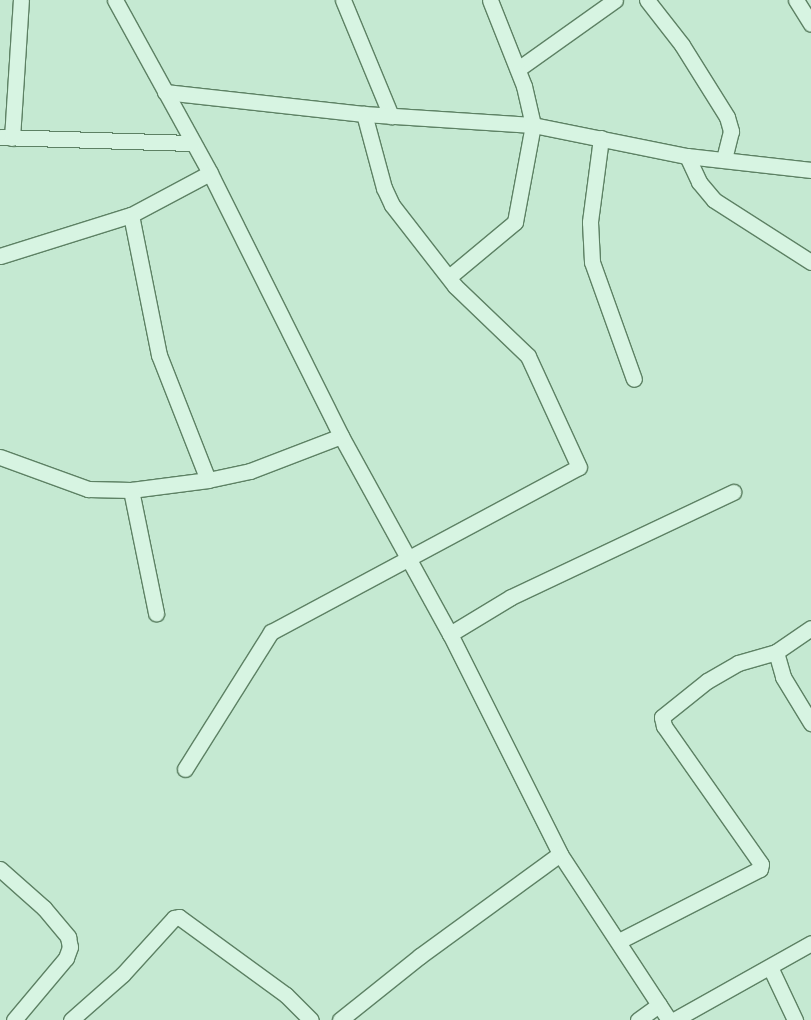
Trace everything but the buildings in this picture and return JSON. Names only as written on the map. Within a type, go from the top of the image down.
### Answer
[{"type":"street","points":[[21,0],[6,138],[193,143]]},
{"type":"street","points":[[115,0],[210,173],[341,436],[450,634],[560,854],[670,1020]]},
{"type":"street","points":[[343,0],[391,116]]},
{"type":"street","points":[[449,277],[515,222],[533,124],[518,69],[490,0]]},
{"type":"street","points":[[518,69],[615,0]]},
{"type":"street","points":[[647,0],[682,45],[728,117],[731,132],[724,159]]},
{"type":"street","points":[[796,0],[811,24]]},
{"type":"street","points":[[165,92],[364,114],[533,124],[687,156],[811,170]]},
{"type":"street","points":[[185,769],[271,632],[579,467],[528,356],[449,277],[392,205],[384,188],[364,114]]},
{"type":"street","points":[[601,138],[590,222],[592,262],[634,379]]},
{"type":"street","points":[[687,156],[699,182],[714,200],[811,262]]},
{"type":"street","points":[[0,256],[131,215],[210,173]]},
{"type":"street","points":[[131,215],[159,355],[208,480]]},
{"type":"street","points":[[0,457],[88,489],[130,490],[208,480],[250,471],[341,436]]},
{"type":"street","points":[[130,490],[156,613]]},
{"type":"street","points":[[450,634],[511,597],[733,492]]},
{"type":"street","points":[[619,941],[760,869],[761,864],[664,726],[662,716],[707,681],[738,663],[776,652],[811,628]]},
{"type":"street","points":[[776,652],[783,677],[811,723]]},
{"type":"street","points":[[340,1020],[420,956],[560,854]]},
{"type":"street","points":[[0,869],[44,908],[68,937],[70,947],[66,958],[17,1019]]},
{"type":"street","points":[[71,1020],[123,974],[174,918],[179,917],[286,995],[311,1020]]},
{"type":"street","points":[[674,1020],[811,943]]},
{"type":"street","points":[[770,967],[795,1020]]},
{"type":"street","points":[[638,1020],[659,1005]]}]
